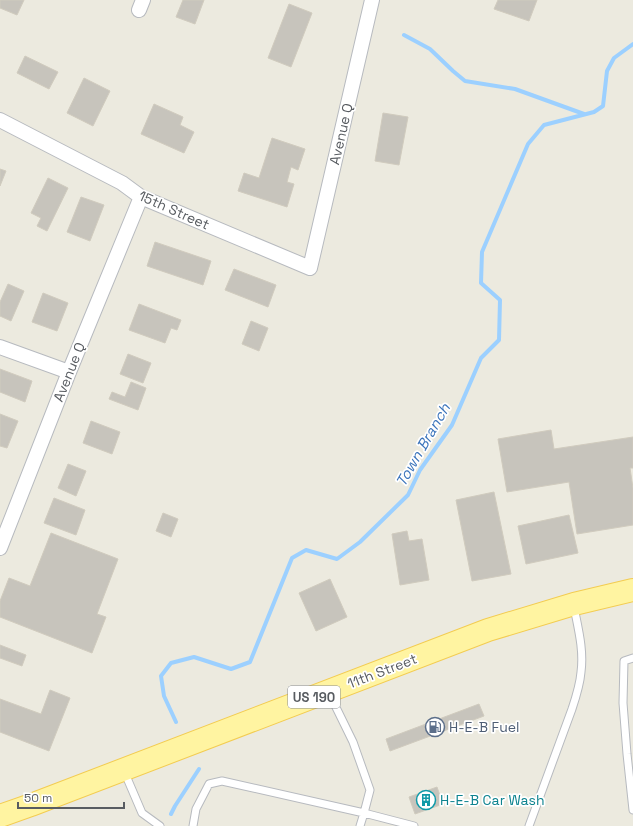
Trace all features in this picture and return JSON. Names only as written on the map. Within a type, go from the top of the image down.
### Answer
[{"type":"main road","name":"11th Street","points":[[0,816],[488,630],[574,604],[633,590]]},
{"type":"street","name":"Avenue Q","points":[[310,268],[372,0]]},
{"type":"street","name":"15th Street","points":[[0,120],[122,184],[141,197],[310,268]]},
{"type":"street","name":"Avenue Q","points":[[0,548],[69,372],[141,197]]},
{"type":"street","points":[[0,347],[69,372]]},
{"type":"lane","points":[[529,826],[578,690],[582,657],[574,604]]},
{"type":"lane","points":[[633,658],[624,661],[623,703],[630,754],[633,810]]},
{"type":"lane","points":[[328,691],[354,742],[370,790],[360,826]]},
{"type":"lane","points":[[123,770],[142,813],[160,826]]},
{"type":"lane","points":[[193,826],[196,809],[209,784],[222,782],[364,813],[414,826]]},
{"type":"building","points":[[0,0],[24,0],[17,15],[0,8]]},
{"type":"building","points":[[183,0],[204,0],[195,24],[176,17]]},
{"type":"building","points":[[498,0],[537,0],[529,21],[494,9]]},
{"type":"building","points":[[289,4],[312,13],[291,67],[268,58]]},
{"type":"building","points":[[25,56],[58,72],[49,89],[17,73]]},
{"type":"building","points":[[84,78],[110,91],[93,126],[67,113]]},
{"type":"building","points":[[154,104],[183,117],[180,125],[194,132],[184,153],[141,134]]},
{"type":"building","points":[[383,113],[408,117],[399,165],[375,161]]},
{"type":"building","points":[[272,138],[305,149],[298,170],[291,167],[287,182],[294,184],[287,207],[238,191],[244,173],[259,178]]},
{"type":"building","points":[[0,169],[6,171],[0,186]]},
{"type":"building","points":[[48,178],[68,188],[47,231],[37,226],[41,218],[31,213]]},
{"type":"building","points":[[81,197],[104,205],[90,241],[67,232]]},
{"type":"building","points":[[155,242],[211,261],[203,285],[147,266]]},
{"type":"building","points":[[234,269],[276,285],[268,307],[225,290]]},
{"type":"building","points":[[8,284],[24,291],[11,321],[0,316],[0,302]]},
{"type":"building","points":[[43,293],[68,303],[57,331],[32,322]]},
{"type":"building","points":[[139,304],[181,320],[177,330],[171,328],[165,343],[129,330]]},
{"type":"building","points":[[251,321],[268,328],[259,351],[242,344]]},
{"type":"building","points":[[128,354],[151,363],[143,383],[120,374]]},
{"type":"building","points":[[0,369],[32,381],[25,402],[0,392]]},
{"type":"building","points":[[131,382],[146,388],[138,410],[109,399],[112,392],[125,397]]},
{"type":"building","points":[[0,414],[18,421],[7,448],[0,446]]},
{"type":"building","points":[[91,421],[120,432],[112,454],[83,443]]},
{"type":"building","points":[[551,430],[554,449],[633,437],[633,468],[630,468],[633,488],[633,525],[577,534],[569,482],[507,492],[498,439]]},
{"type":"building","points":[[68,464],[86,471],[76,496],[58,488]]},
{"type":"building","points":[[494,492],[511,574],[472,581],[456,500]]},
{"type":"building","points":[[54,498],[85,510],[76,535],[44,523]]},
{"type":"building","points":[[163,513],[178,519],[171,537],[156,531]]},
{"type":"building","points":[[569,515],[578,553],[526,564],[518,526]]},
{"type":"building","points":[[407,531],[409,541],[422,539],[429,580],[400,585],[392,534]]},
{"type":"building","points":[[51,533],[118,559],[97,614],[106,617],[92,653],[0,617],[0,601],[9,578],[30,586]]},
{"type":"building","points":[[330,579],[347,617],[316,631],[299,593]]},
{"type":"building","points":[[0,645],[26,655],[22,666],[0,658]]},
{"type":"building","points":[[50,690],[70,698],[49,751],[0,732],[0,699],[41,714]]},
{"type":"building","name":"H-E-B Fuel","points":[[479,704],[484,716],[390,751],[386,739]]},
{"type":"building","name":"H-E-B Car Wash","points":[[437,787],[443,804],[415,814],[409,797]]},
{"type":"waterway","points":[[404,35],[430,49],[465,81],[515,89],[584,114]]},
{"type":"waterway","name":"Town Branch","points":[[176,722],[164,696],[161,676],[171,663],[194,657],[231,669],[250,662],[292,558],[306,550],[337,559],[360,542],[408,495],[420,470],[452,425],[481,358],[499,340],[500,300],[481,283],[482,252],[528,144],[544,125],[594,112],[603,106],[607,71],[614,58],[633,44]]},
{"type":"waterway","name":"Town Branch","points":[[171,814],[199,769]]},
{"type":"place","name":"H-E-B Fuel","points":[[435,727]]},
{"type":"place","name":"H-E-B Car Wash","points":[[426,800]]}]
